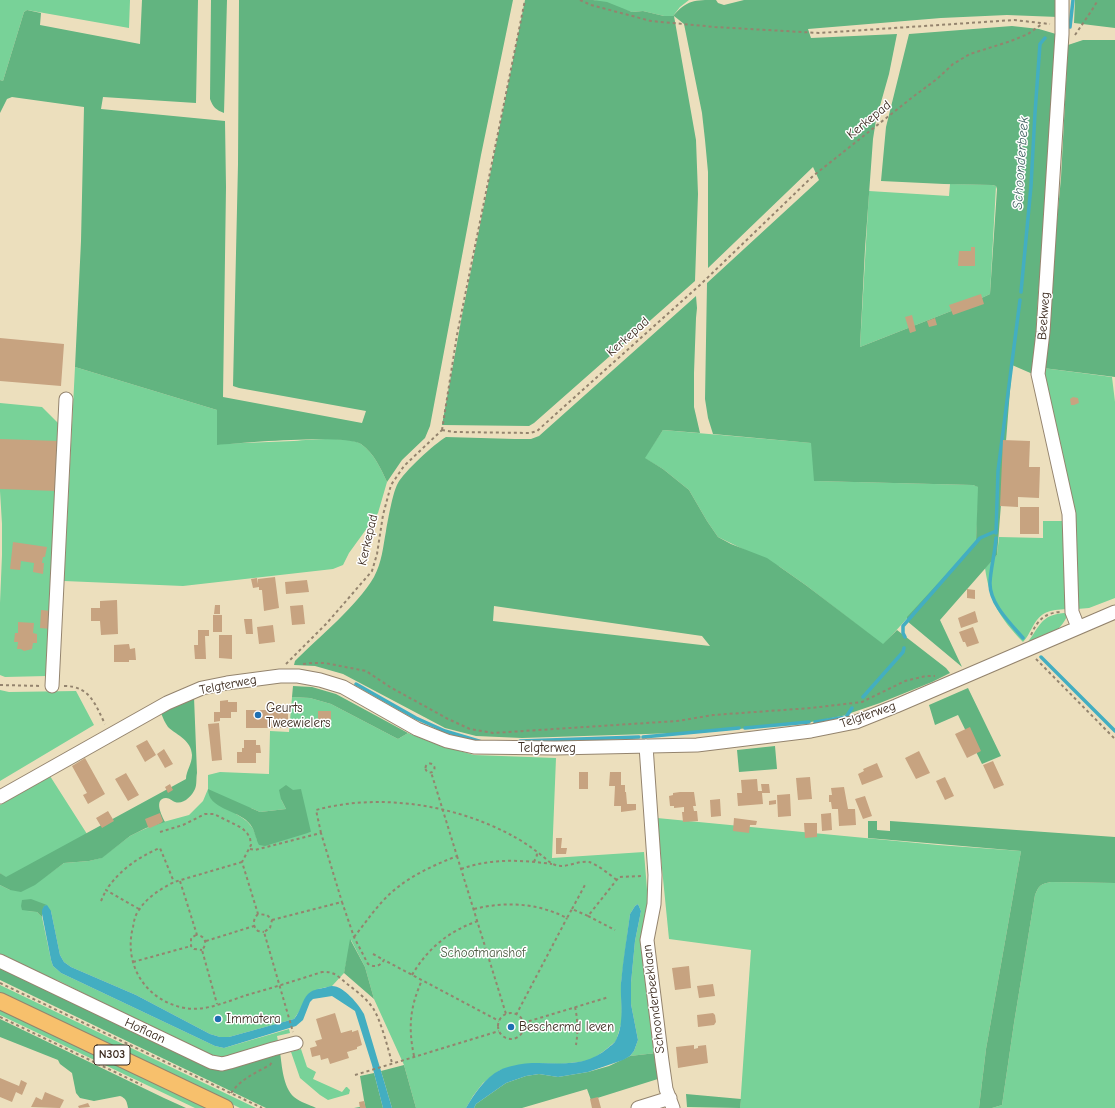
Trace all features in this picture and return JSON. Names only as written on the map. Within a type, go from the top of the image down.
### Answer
[{"type":"main road","name":"N303","points":[[0,1001],[225,1108]]},
{"type":"street","name":"Beekweg","points":[[1062,0],[1062,34],[1043,332],[1038,374],[1069,514],[1072,612],[1078,627]]},
{"type":"street","points":[[52,686],[66,399]]},
{"type":"street","name":"Telgterweg","points":[[0,797],[181,696],[202,688],[227,683],[280,676],[298,676],[320,680],[343,687],[417,729],[447,741],[474,747],[555,748],[697,745],[811,731],[856,722],[896,706],[1028,644],[1078,627],[1115,612]]},
{"type":"street","name":"Schoonderbeeklaan","points":[[646,746],[654,875],[654,904],[647,940],[666,1089],[671,1103]]},
{"type":"street","name":"Hoflaan","points":[[0,961],[211,1062],[222,1064],[230,1062],[273,1049],[295,1040]]},
{"type":"street","points":[[638,1108],[671,1103]]},
{"type":"path","points":[[442,430],[458,327],[525,0]]},
{"type":"path","name":"Kerkepad","points":[[286,664],[327,623],[372,571],[377,554],[383,515],[391,485],[404,466],[442,430],[454,432],[530,433],[537,430],[701,284],[813,176],[937,79],[953,64],[970,54],[1028,34],[1042,24],[1014,20],[819,33],[722,28],[652,20],[591,5],[580,0]]},
{"type":"path","points":[[1062,34],[1075,35],[1098,0]]},
{"type":"path","points":[[1072,612],[1055,612],[1046,615],[1038,621],[1028,644],[1115,738]]},
{"type":"path","name":"Telgterweg","points":[[296,666],[312,663],[325,663],[366,671],[390,688],[448,719],[470,729],[493,733],[676,721],[713,715],[811,708],[862,702],[905,680],[926,676],[939,676]]},
{"type":"path","points":[[284,668],[289,667]]},
{"type":"path","points":[[0,685],[66,685],[77,687],[92,698],[106,725]]},
{"type":"path","points":[[431,772],[434,769],[434,766],[433,764],[428,763],[425,769],[431,772],[506,1014]]},
{"type":"path","points":[[384,960],[378,966],[368,964],[354,937],[321,833],[316,810],[353,803],[392,803],[421,805],[442,809],[481,822],[511,835],[536,850],[553,864]]},
{"type":"path","points":[[160,832],[183,825],[210,813],[219,815],[242,828],[250,838],[250,849],[242,862],[174,882],[154,893],[139,909],[135,916],[131,934],[131,954],[136,972],[149,989],[165,1002],[176,1006],[194,1009],[217,1004],[329,971],[360,993],[373,1008],[384,1036],[392,1063]]},
{"type":"path","points":[[250,849],[255,850],[321,833]]},
{"type":"path","points":[[101,901],[106,890],[113,881],[129,865],[160,848],[174,882]]},
{"type":"path","points":[[534,862],[537,855],[536,850]]},
{"type":"path","points":[[354,937],[381,902],[404,883],[429,867],[457,856]]},
{"type":"path","points":[[461,868],[490,861],[534,862],[563,866],[588,862],[617,880]]},
{"type":"path","points":[[242,862],[258,914]]},
{"type":"path","points":[[588,916],[619,878],[654,875]]},
{"type":"path","points":[[180,881],[197,935]]},
{"type":"path","points":[[516,1014],[586,883]]},
{"type":"path","points":[[106,890],[139,909]]},
{"type":"path","points":[[272,920],[342,902]]},
{"type":"path","points":[[474,909],[507,904],[528,905],[545,908],[567,918]]},
{"type":"path","points":[[572,909],[615,930]]},
{"type":"path","points":[[258,914],[267,915],[272,920]]},
{"type":"path","points":[[258,914],[254,920],[254,926],[258,931],[264,932],[270,928],[272,920]]},
{"type":"path","points":[[412,975],[429,951],[439,941],[458,929],[478,920]]},
{"type":"path","points":[[205,941],[254,926]]},
{"type":"path","points":[[264,932],[295,1040]]},
{"type":"path","points":[[202,950],[194,950],[191,946],[191,938],[197,935],[202,936],[205,941],[205,945],[202,950],[217,1004]]},
{"type":"path","points":[[133,962],[191,946]]},
{"type":"path","points":[[373,954],[499,1021]]},
{"type":"path","points":[[414,1056],[411,1041],[411,1018],[416,995],[422,980]]},
{"type":"path","points":[[0,983],[262,1108]]},
{"type":"path","points":[[523,1023],[609,997]]},
{"type":"path","points":[[575,1007],[578,1020],[576,1045]]},
{"type":"path","points":[[506,1014],[516,1014],[520,1017],[523,1023],[524,1028],[520,1035],[512,1039],[504,1037],[498,1031],[499,1021],[506,1014]]},
{"type":"path","points":[[0,1017],[149,1088]]},
{"type":"path","points":[[354,1075],[498,1031]]},
{"type":"path","points":[[231,1093],[244,1079],[270,1064],[274,1056],[273,1049]]},
{"type":"green space","points":[[0,0],[130,0],[129,28],[27,10],[24,12],[3,81],[0,80]]},
{"type":"green space","points":[[142,0],[198,0],[196,103],[103,97],[101,109],[225,121],[226,187],[223,397],[362,423],[366,411],[233,386],[238,164],[239,0],[513,0],[481,155],[430,426],[425,438],[402,460],[387,482],[380,467],[370,452],[361,444],[351,441],[315,439],[217,445],[217,410],[75,367],[81,241],[84,107],[12,97],[7,99],[0,113],[0,80],[3,81],[24,12],[27,10],[41,13],[40,25],[140,44]]},
{"type":"green space","points":[[211,0],[227,0],[224,113],[215,108],[210,99]]},
{"type":"green space","points":[[525,0],[593,0],[607,2],[632,12],[643,11],[664,16],[673,16],[687,4],[702,0],[716,0],[718,3],[724,5],[744,0],[1058,0],[1058,17],[1007,15],[941,18],[808,29],[811,38],[897,34],[889,74],[876,120],[873,139],[860,347],[969,304],[990,294],[996,186],[881,181],[886,127],[909,34],[1012,26],[1039,29],[1056,34],[1049,162],[1038,302],[1035,375],[1012,365],[997,555],[940,620],[962,667],[907,621],[907,617],[976,542],[978,487],[973,485],[814,481],[811,443],[713,434],[708,418],[705,399],[707,283],[819,180],[813,167],[708,268],[708,172],[702,113],[684,24],[674,16],[696,140],[698,194],[695,281],[529,426],[442,425],[463,310]]},
{"type":"green space","points":[[593,0],[689,0],[680,7],[673,16],[664,16],[643,11],[632,12]]},
{"type":"green space","points":[[1075,0],[1115,0],[1115,28],[1074,23]]},
{"type":"green space","points":[[1083,40],[1115,40],[1115,377],[1043,368],[1061,178],[1068,45]]},
{"type":"green space","points":[[950,184],[996,186],[990,294],[969,304],[860,347],[869,191],[949,196]]},
{"type":"green space","points":[[696,296],[697,308],[694,407],[700,433],[663,430],[645,458],[663,469],[689,490],[718,537],[731,544],[767,558],[807,586],[883,644],[897,630],[946,668],[950,673],[880,703],[842,716],[811,722],[708,732],[522,738],[476,736],[445,728],[343,674],[315,666],[294,665],[295,661],[358,599],[374,577],[381,560],[394,492],[401,478],[420,458],[446,437],[531,439],[539,436]],"holes":[[[494,606],[702,636],[710,646],[493,621]]]},
{"type":"green space","points":[[75,367],[217,410],[217,444],[338,439],[361,444],[370,452],[380,467],[387,482],[378,513],[349,553],[343,565],[333,569],[183,586],[64,581]]},
{"type":"green space","points":[[1043,368],[1112,377],[1115,402],[1115,598],[1089,608],[1077,609]]},
{"type":"green space","points":[[0,403],[42,407],[61,426],[47,676],[5,677],[0,675],[2,524],[0,491]]},
{"type":"green space","points":[[663,430],[812,443],[815,481],[973,485],[979,487],[976,542],[883,645],[780,567],[718,537],[689,490],[663,469],[644,458]]},
{"type":"green space","points":[[1043,521],[1065,521],[1067,609],[1050,611],[1042,615],[1035,622],[1023,642],[1008,625],[997,608],[987,580],[985,568],[997,555],[999,537],[1043,538]]},
{"type":"green space","points":[[1056,614],[1068,614],[1061,626],[1046,636],[1027,643],[1045,619]]},
{"type":"green space","points":[[293,686],[312,687],[336,694],[408,733],[398,739],[331,704],[310,698],[292,697]]},
{"type":"green space","points":[[968,688],[1001,756],[982,764],[958,715],[935,725],[929,705]]},
{"type":"green space","points":[[0,690],[9,692],[76,691],[94,725],[0,781]]},
{"type":"green space","points":[[194,697],[197,773],[196,787],[194,792],[184,801],[178,803],[166,798],[160,801],[159,804],[165,822],[146,828],[130,836],[102,858],[89,861],[64,863],[35,885],[21,892],[10,890],[0,885],[0,873],[6,877],[186,779],[192,758],[191,750],[187,742],[168,727],[161,713]]},
{"type":"green space","name":"Schootmanshof","points":[[292,697],[310,698],[331,704],[398,739],[408,733],[439,745],[474,755],[556,758],[552,858],[644,852],[656,1053],[630,1056],[634,1051],[638,1040],[631,1004],[631,983],[635,941],[641,911],[638,904],[630,914],[621,983],[622,1021],[616,1041],[591,1060],[560,1064],[539,1063],[500,1070],[483,1083],[466,1108],[416,1108],[404,1065],[374,999],[365,967],[351,940],[344,973],[332,986],[318,989],[302,1007],[294,1019],[229,1037],[220,1037],[210,1034],[136,995],[71,967],[64,962],[60,955],[51,911],[27,912],[37,912],[42,917],[53,966],[61,973],[215,1046],[224,1048],[289,1029],[290,1033],[277,1036],[278,1041],[230,1058],[217,1060],[57,980],[37,975],[0,957],[0,885],[10,890],[46,876],[64,863],[89,861],[101,858],[130,836],[138,832],[156,824],[189,815],[203,801],[208,789],[208,775],[220,772],[269,774],[270,731],[289,732]],"holes":[[[281,799],[311,832],[257,840],[250,824],[236,814],[251,808],[260,812],[286,809]]]},
{"type":"green space","points":[[775,746],[777,769],[739,772],[737,750]]},
{"type":"green space","points":[[50,776],[87,834],[6,878],[0,873],[0,805]]},
{"type":"green space","points":[[286,785],[293,790],[301,789],[311,832],[265,846],[259,845],[252,827],[248,822],[213,801],[209,796],[208,789],[260,812],[286,809],[281,799],[279,790]]},
{"type":"green space","points":[[657,818],[938,845],[1021,851],[986,1049],[979,1108],[740,1108],[751,950],[669,939]]},
{"type":"green space","points":[[868,821],[877,821],[877,830],[890,831],[890,821],[1115,837],[1115,883],[1051,882],[1045,883],[1041,886],[1035,895],[1002,1105],[992,1108],[979,1108],[986,1049],[1021,851],[868,838]]},
{"type":"green space","points":[[1045,883],[1115,883],[1115,1108],[992,1108],[1002,1105],[1035,895],[1041,886]]},
{"type":"green space","points":[[31,899],[47,905],[44,906],[42,917],[37,912],[22,910],[22,900]]},
{"type":"green space","points":[[350,939],[365,967],[374,999],[344,973]]},
{"type":"green space","points":[[0,966],[210,1066],[280,1052],[285,1082],[290,1093],[299,1100],[316,1108],[266,1108],[0,980]]},
{"type":"green space","points":[[0,985],[256,1108],[240,1108],[0,992]]},
{"type":"green space","points":[[0,1007],[212,1108],[195,1108],[0,1015]]},
{"type":"green space","points":[[0,1019],[186,1108],[128,1108],[126,1100],[120,1096],[94,1101],[80,1098],[76,1093],[72,1073],[60,1064],[58,1060],[0,1037]]},
{"type":"green space","points":[[301,1049],[307,1067],[316,1072],[313,1079],[342,1092],[347,1087],[350,1090],[349,1094],[328,1100],[300,1078],[291,1052]]},
{"type":"green space","points":[[656,1053],[661,1078],[591,1100],[587,1089],[522,1108],[474,1108],[476,1104],[506,1083],[526,1076],[539,1074],[558,1077],[588,1072],[609,1066],[630,1056]]},
{"type":"green space","points":[[404,1065],[416,1108],[392,1108],[381,1071]]},
{"type":"green space","points":[[374,1073],[383,1108],[354,1108],[365,1106],[360,1076]]},
{"type":"green space","points":[[686,1094],[741,1099],[740,1108],[687,1107]]},
{"type":"water","points":[[638,904],[641,911],[635,941],[631,983],[631,1004],[638,1040],[634,1051],[630,1056],[623,1060],[588,1072],[558,1077],[539,1074],[526,1076],[506,1083],[476,1104],[474,1108],[466,1108],[476,1092],[489,1077],[503,1069],[524,1064],[573,1063],[585,1061],[597,1056],[615,1042],[619,1033],[622,1012],[621,983],[630,914]]},
{"type":"water","points":[[47,905],[51,911],[60,955],[64,962],[71,967],[136,995],[210,1034],[220,1037],[229,1037],[294,1019],[304,999],[311,992],[331,986],[341,989],[355,1001],[364,1014],[392,1108],[383,1108],[372,1065],[355,1011],[332,996],[313,999],[310,1002],[303,1020],[296,1026],[224,1048],[215,1046],[61,973],[53,966],[51,960],[42,914],[44,906]]},
{"type":"building","points":[[971,247],[975,247],[975,266],[958,266],[959,251],[971,251]]},
{"type":"building","points":[[981,294],[984,304],[953,315],[949,305]]},
{"type":"building","points":[[912,315],[916,331],[910,333],[905,317]]},
{"type":"building","points":[[935,318],[937,325],[929,327],[927,321]]},
{"type":"building","points":[[0,338],[64,344],[61,386],[0,381]]},
{"type":"building","points":[[1073,397],[1078,398],[1079,403],[1071,405],[1070,399]]},
{"type":"building","points":[[0,439],[59,441],[57,491],[0,489]]},
{"type":"building","points":[[1003,440],[1030,441],[1029,467],[1040,467],[1039,498],[1018,497],[1018,507],[1000,506]]},
{"type":"building","points":[[1020,507],[1039,507],[1039,534],[1020,534]]},
{"type":"building","points":[[13,542],[47,547],[42,563],[44,563],[43,574],[33,572],[34,563],[21,561],[20,570],[10,569]]},
{"type":"building","points":[[275,577],[279,608],[264,611],[262,590],[259,590],[259,587],[253,588],[251,579],[257,578],[258,584],[258,579]]},
{"type":"building","points":[[307,580],[309,592],[286,594],[285,582]]},
{"type":"building","points":[[967,589],[975,590],[975,599],[967,598]]},
{"type":"building","points":[[117,600],[118,634],[101,635],[100,621],[91,621],[91,608],[100,608],[100,601]]},
{"type":"building","points":[[215,605],[220,605],[220,614],[214,614]]},
{"type":"building","points":[[303,605],[305,624],[292,625],[290,606]]},
{"type":"building","points":[[41,610],[52,611],[51,629],[40,628]]},
{"type":"building","points":[[975,611],[978,622],[961,628],[958,618]]},
{"type":"building","points":[[213,615],[222,615],[222,632],[213,632]]},
{"type":"building","points":[[244,619],[252,619],[253,634],[246,634]]},
{"type":"building","points":[[18,622],[34,623],[33,633],[37,634],[37,643],[33,643],[32,649],[24,651],[17,649],[18,642],[14,642],[15,633],[18,633]]},
{"type":"building","points":[[273,625],[275,642],[259,644],[257,627]]},
{"type":"building","points":[[973,627],[979,643],[967,647],[959,632]]},
{"type":"building","points":[[198,630],[209,630],[209,636],[205,636],[206,659],[195,659],[194,645],[198,645]]},
{"type":"building","points":[[219,635],[232,635],[232,659],[219,658]]},
{"type":"building","points":[[129,644],[130,649],[135,648],[136,660],[129,660],[129,662],[114,662],[114,645]]},
{"type":"building","points":[[228,700],[228,702],[237,702],[237,712],[231,712],[231,718],[220,718],[220,721],[214,722],[214,712],[220,712],[220,701]]},
{"type":"building","points":[[274,705],[288,705],[288,728],[246,728],[246,710],[274,710]]},
{"type":"building","points":[[318,711],[331,711],[331,721],[318,721]]},
{"type":"building","points":[[219,723],[222,760],[212,761],[208,724]]},
{"type":"building","points":[[970,727],[981,751],[967,758],[955,734]]},
{"type":"building","points":[[147,740],[156,755],[145,762],[136,746]]},
{"type":"building","points":[[244,740],[256,740],[256,745],[260,745],[261,753],[256,753],[256,763],[237,763],[237,752],[242,752],[242,748],[244,748]]},
{"type":"building","points":[[164,749],[173,764],[165,768],[157,754]]},
{"type":"building","points":[[919,751],[930,773],[916,779],[905,758]]},
{"type":"building","points":[[85,758],[105,794],[88,804],[83,795],[87,793],[72,766]]},
{"type":"building","points":[[993,761],[1004,785],[994,789],[983,765]]},
{"type":"building","points":[[877,763],[883,777],[862,785],[858,774],[864,771],[863,769]]},
{"type":"building","points":[[579,772],[588,772],[588,789],[579,789]]},
{"type":"building","points":[[610,772],[621,772],[621,785],[625,785],[627,804],[636,804],[636,810],[621,812],[621,806],[614,806],[615,786],[609,786]]},
{"type":"building","points":[[126,773],[139,795],[128,801],[115,779]]},
{"type":"building","points":[[810,777],[812,799],[798,800],[796,778]]},
{"type":"building","points":[[945,777],[954,796],[945,800],[936,781]]},
{"type":"building","points":[[757,779],[758,791],[762,791],[761,784],[769,784],[770,793],[762,793],[763,804],[738,806],[737,793],[742,793],[741,780]]},
{"type":"building","points":[[170,784],[173,790],[168,793],[165,787]]},
{"type":"building","points":[[844,787],[848,809],[855,809],[856,825],[839,826],[838,809],[832,809],[831,802],[829,802],[829,795],[832,795],[831,788]]},
{"type":"building","points":[[694,792],[696,806],[693,806],[694,811],[697,811],[698,821],[683,822],[682,812],[684,812],[684,807],[674,808],[674,806],[670,806],[669,796],[673,795],[673,793]]},
{"type":"building","points":[[790,794],[791,816],[778,817],[777,795]]},
{"type":"building","points":[[865,796],[872,816],[863,819],[855,799]]},
{"type":"building","points":[[720,799],[721,816],[711,817],[710,800]]},
{"type":"building","points":[[776,800],[776,804],[769,805],[769,801]]},
{"type":"building","points":[[108,811],[114,821],[102,828],[96,818]]},
{"type":"building","points":[[160,813],[163,821],[150,828],[148,827],[145,819]]},
{"type":"building","points":[[831,813],[832,830],[822,831],[821,814]]},
{"type":"building","points":[[734,818],[757,821],[756,825],[750,825],[749,833],[733,831]]},
{"type":"building","points":[[804,823],[817,823],[817,837],[805,838]]},
{"type":"building","points":[[556,838],[562,838],[561,848],[567,848],[566,854],[556,854]]},
{"type":"building","points":[[689,966],[691,988],[675,990],[672,968]]},
{"type":"building","points":[[713,984],[715,996],[699,998],[697,986]]},
{"type":"building","points":[[335,1013],[341,1033],[358,1030],[362,1045],[357,1047],[357,1049],[347,1052],[349,1058],[330,1064],[328,1058],[321,1060],[320,1055],[312,1057],[310,1048],[317,1046],[315,1041],[322,1039],[316,1019]]},
{"type":"building","points":[[713,1013],[715,1015],[716,1022],[714,1025],[698,1027],[697,1015]]},
{"type":"building","points":[[694,1045],[694,1049],[698,1048],[698,1046],[706,1045],[708,1063],[678,1068],[676,1047]]},
{"type":"building","points":[[0,1078],[19,1086],[21,1080],[27,1083],[22,1095],[16,1092],[12,1102],[0,1097]]},
{"type":"building","points":[[45,1092],[64,1100],[60,1108],[31,1107],[36,1097],[42,1100]]},
{"type":"building","points":[[598,1097],[601,1108],[592,1108],[590,1099]]},
{"type":"building","points":[[364,1101],[366,1108],[360,1108],[359,1102]]},
{"type":"building","points":[[88,1103],[90,1107],[79,1108],[78,1106]]},
{"type":"waterway","name":"Schoonderbeek","points":[[1070,27],[1073,0]]},
{"type":"waterway","name":"Schoonderbeek","points":[[1021,292],[1031,186],[1040,44],[1045,38]]},
{"type":"waterway","name":"Schoonderbeek","points":[[996,533],[998,471],[1020,300]]},
{"type":"waterway","points":[[905,637],[903,633],[903,626],[980,538],[996,531]]},
{"type":"waterway","name":"Schoonderbeek","points":[[996,538],[990,582],[993,598],[1001,612],[1023,638]]},
{"type":"waterway","points":[[863,697],[903,652],[904,648]]},
{"type":"waterway","name":"Schoonderbeek","points":[[1041,657],[1115,731]]},
{"type":"waterway","points":[[356,684],[416,718],[445,731],[482,742]]},
{"type":"waterway","points":[[815,722],[846,717],[852,708]]},
{"type":"waterway","points":[[745,728],[809,722]]},
{"type":"waterway","points":[[643,737],[739,728]]},
{"type":"waterway","points":[[520,741],[639,737]]},
{"type":"place","name":"Geurts Tweewielers","points":[[258,715]]},
{"type":"place","name":"Immatera","points":[[218,1019]]},
{"type":"place","name":"Beschermd leven","points":[[511,1027]]}]
